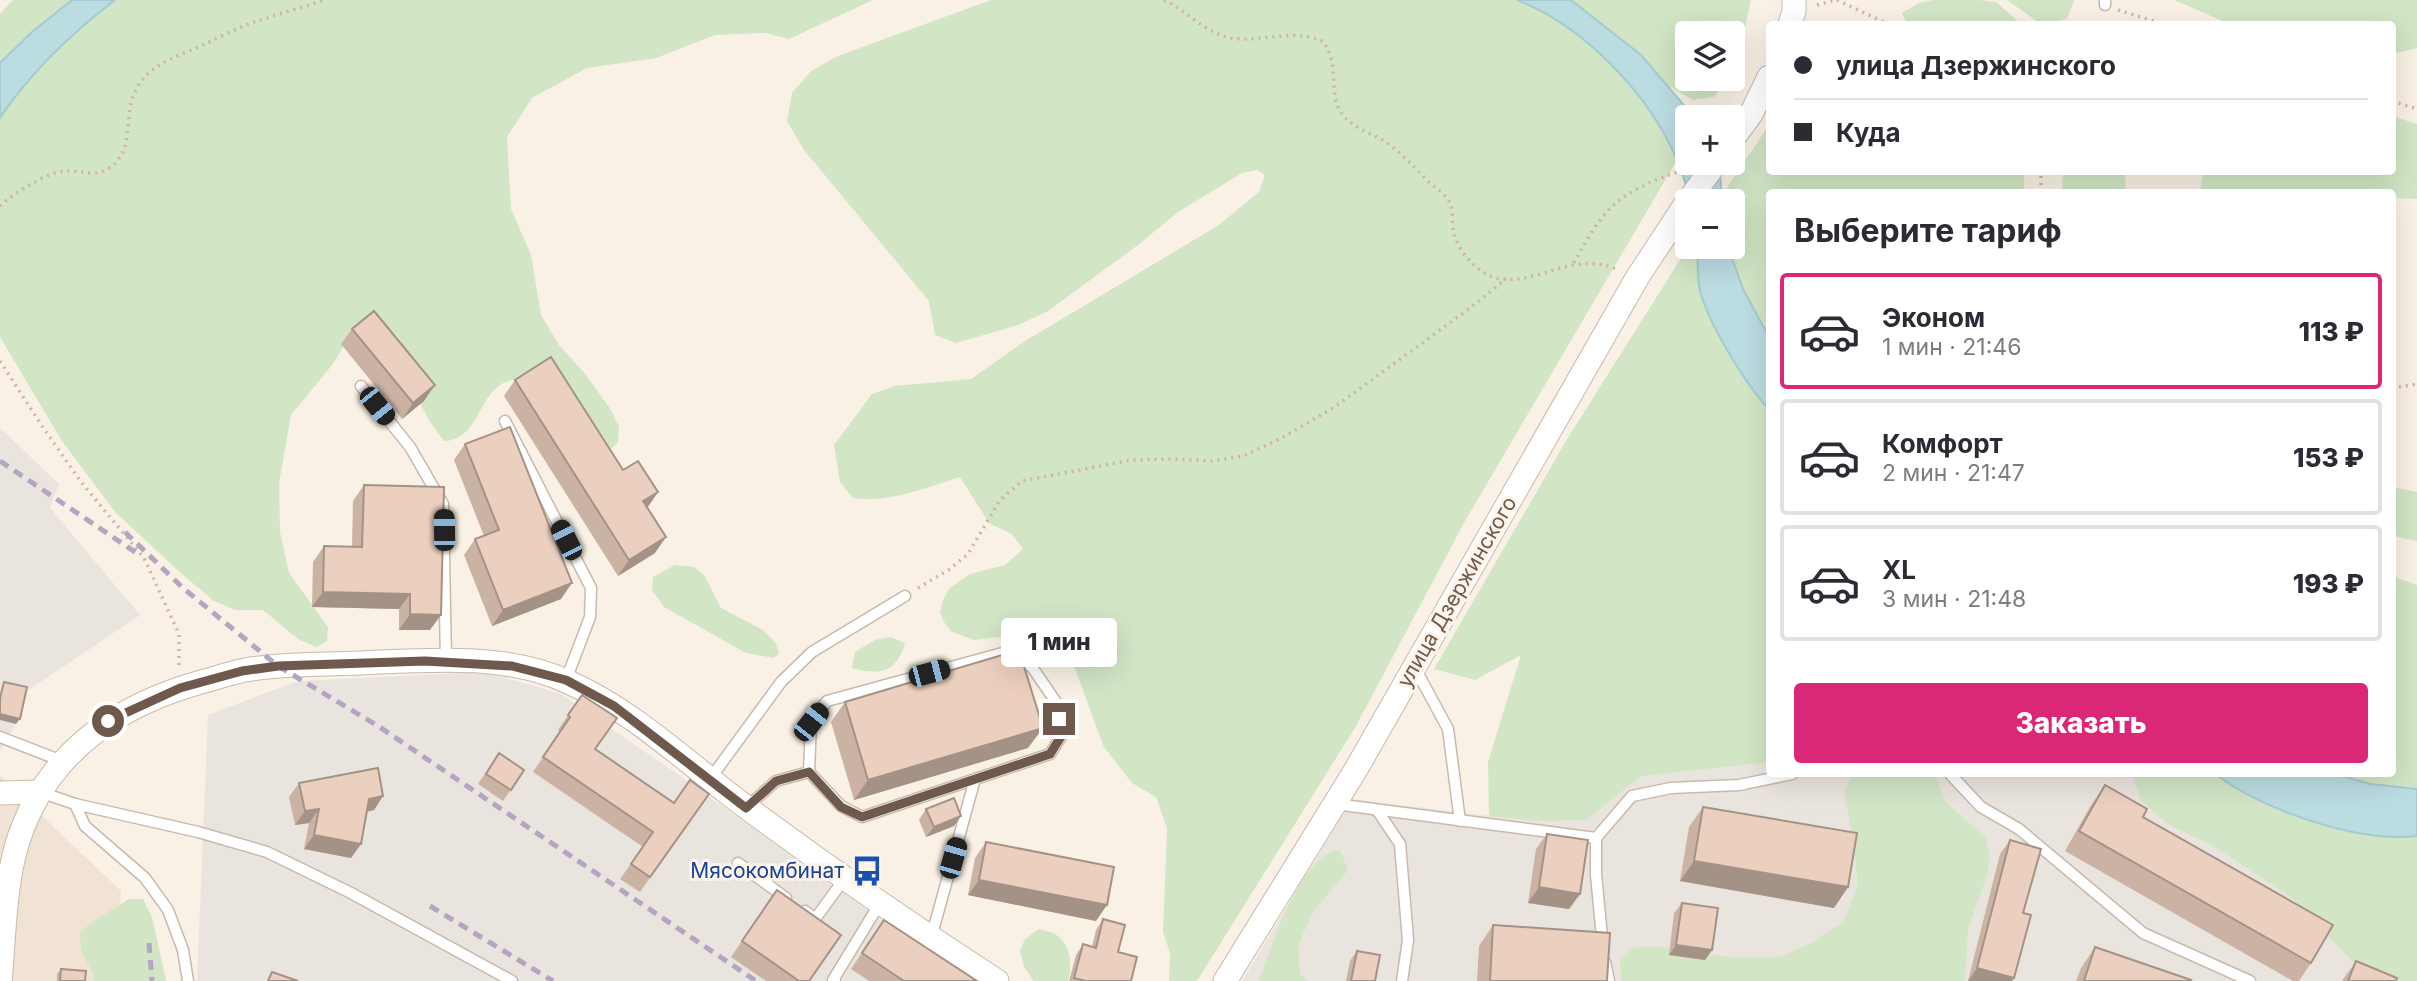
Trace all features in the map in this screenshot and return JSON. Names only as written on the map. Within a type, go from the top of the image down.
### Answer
[{"type":"street","points":[[1791,21],[1794,0]]},
{"type":"street","points":[[1745,122],[1766,84]]},
{"type":"street","name":"улица Дзержинского","points":[[1225,981],[1414,667],[1630,290],[1675,218]]},
{"type":"street","points":[[0,981],[11,877],[22,830],[40,792],[62,761],[80,742],[108,721],[180,688],[242,671],[278,666],[446,661],[512,666],[566,680],[614,706],[746,808],[880,903],[997,981]]},
{"type":"street","points":[[0,793],[40,792]]},
{"type":"lane","points":[[361,386],[410,447],[443,504],[446,661]]},
{"type":"lane","points":[[505,421],[591,588],[590,617],[566,680]]},
{"type":"lane","points":[[710,779],[781,682],[812,652],[905,596]]},
{"type":"lane","points":[[1006,652],[1032,667],[1056,702],[1062,735],[1050,754],[862,817],[841,807],[809,772],[811,722],[827,701],[1006,652]]},
{"type":"lane","points":[[1414,667],[1448,729],[1460,821]]},
{"type":"lane","points":[[0,737],[62,761]]},
{"type":"lane","points":[[746,808],[776,781],[809,772]]},
{"type":"lane","points":[[1609,981],[1604,959],[1596,875],[1596,838],[1632,796],[1671,788],[1739,785],[1778,777]]},
{"type":"lane","points":[[1953,777],[1981,807],[2019,829],[2143,933],[2250,981]]},
{"type":"lane","points":[[931,938],[975,779]]},
{"type":"lane","points":[[40,792],[75,804],[198,832],[267,852],[351,893],[512,981]]},
{"type":"lane","points":[[75,804],[85,826],[145,878],[168,910],[183,950],[188,981]]},
{"type":"lane","points":[[1333,804],[1596,838]]},
{"type":"lane","points":[[1377,810],[1400,844],[1408,940],[1402,981]]},
{"type":"lane","points":[[738,863],[815,919],[845,878]]},
{"type":"lane","points":[[835,981],[833,980],[880,903]]},
{"type":"path","points":[[0,206],[13,195],[60,171],[96,174],[117,161],[124,152],[128,139],[129,104],[134,92],[144,78],[165,62],[249,24],[326,0]]},
{"type":"path","points":[[1164,0],[1213,32],[1228,37],[1255,39],[1300,34],[1324,42],[1332,59],[1335,94],[1340,112],[1361,130],[1383,141],[1410,162],[1452,203],[1455,237],[1462,250],[1479,269],[1493,277],[1506,279],[1574,263],[1607,265]]},
{"type":"path","points":[[1837,0],[1882,21]]},
{"type":"path","points":[[2105,3],[2155,21]]},
{"type":"path","points":[[2396,102],[2417,109]]},
{"type":"path","points":[[1574,263],[1594,226],[1622,196],[1642,185],[1675,173]]},
{"type":"path","points":[[905,596],[950,569],[968,554],[1000,500],[1023,481],[1131,460],[1171,458],[1212,461],[1243,456],[1280,439],[1336,406],[1506,279]]},
{"type":"path","points":[[0,361],[82,482],[144,558],[179,634],[180,688]]},
{"type":"path","points":[[2396,387],[2417,384]]},
{"type":"shaded area","points":[[0,428],[59,484],[50,508],[140,615],[24,693],[16,724],[0,751]]},
{"type":"shaded area","points":[[484,672],[559,693],[967,981],[197,981],[208,715],[298,681]]},
{"type":"shaded area","points":[[1766,672],[1766,777],[2188,777],[2417,971],[2417,981],[1242,981],[1352,799],[1489,816]]},
{"type":"shaded area","points":[[0,776],[121,891],[117,981],[0,981]]},
{"type":"green space","points":[[13,0],[873,0],[789,39],[766,33],[715,35],[656,58],[587,68],[532,98],[507,137],[511,209],[531,255],[541,315],[559,345],[586,375],[611,410],[619,427],[618,442],[612,448],[601,446],[526,376],[500,385],[492,392],[463,434],[444,441],[430,422],[410,384],[346,343],[332,365],[291,415],[279,483],[280,532],[289,573],[328,627],[327,641],[316,647],[298,639],[263,610],[235,610],[214,601],[116,513],[62,441],[0,337],[0,14]]},
{"type":"green space","points":[[991,0],[1751,0],[1745,27],[1745,21],[1675,21],[1675,90],[1665,84],[1652,85],[1657,123],[1675,156],[1675,163],[1465,521],[1356,726],[1197,981],[1169,981],[1170,953],[1163,932],[1167,828],[1156,797],[1132,783],[1104,747],[1072,661],[1046,640],[1009,636],[974,640],[952,632],[944,622],[940,612],[950,588],[970,574],[1005,565],[1023,549],[1012,534],[989,523],[960,477],[907,493],[880,498],[853,498],[840,482],[834,445],[872,394],[895,386],[971,379],[1025,341],[1219,225],[1259,192],[1265,175],[1257,170],[1242,173],[1178,212],[1048,311],[1018,325],[956,343],[935,335],[929,301],[804,150],[787,121],[792,93],[811,71],[838,56]]},
{"type":"green space","points":[[1933,0],[1996,2],[2018,21],[1906,21],[1902,13],[1919,3]]},
{"type":"green space","points":[[2007,0],[2074,0],[2067,19],[2037,21]]},
{"type":"green space","points":[[2174,0],[2417,0],[2417,48],[2396,53],[2396,21],[2223,21]]},
{"type":"green space","points":[[1677,91],[1718,91],[1714,97],[1693,100]]},
{"type":"green space","points":[[2396,117],[2417,124],[2417,199],[2396,198],[2396,189],[2200,189],[2203,175],[2396,175]]},
{"type":"green space","points":[[1766,129],[1766,175],[2024,175],[2024,189],[1766,189],[1766,762],[1641,776],[1586,820],[1539,821],[1489,816],[1488,762],[1521,655],[1475,680],[1434,669],[1566,441],[1680,259],[1745,259],[1745,189],[1726,189],[1735,175],[1745,175],[1745,161]]},
{"type":"green space","points":[[2063,175],[2125,175],[2126,189],[2062,189]]},
{"type":"green space","points":[[2396,488],[2417,492],[2417,541],[2396,537]]},
{"type":"green space","points":[[675,565],[694,567],[704,575],[721,608],[763,630],[775,642],[779,653],[774,658],[746,653],[664,607],[652,590],[653,577]]},
{"type":"green space","points":[[2396,577],[2417,585],[2417,981],[2371,981],[2292,898],[2210,844],[2169,825],[2141,801],[2133,777],[2396,777]]},
{"type":"green space","points":[[891,637],[905,643],[902,653],[892,666],[871,672],[852,668],[855,652],[875,640]]},
{"type":"green space","points":[[1852,777],[1935,777],[1947,803],[1986,838],[1990,857],[1987,875],[1968,929],[1965,981],[1621,981],[1620,959],[1635,947],[1663,947],[1733,958],[1780,957],[1812,943],[1843,922],[1858,885],[1844,792]]},
{"type":"green space","points":[[1340,850],[1348,870],[1314,911],[1298,947],[1300,974],[1307,981],[1259,981],[1289,904],[1300,884],[1325,855]]},
{"type":"green space","points":[[129,899],[143,899],[152,917],[166,981],[94,981],[94,975],[81,951],[80,933]]},
{"type":"green space","points":[[1039,929],[1053,933],[1064,943],[1070,962],[1068,981],[1033,981],[1024,966],[1020,951],[1025,939]]},
{"type":"water","points":[[72,0],[115,0],[53,55],[25,85],[0,118],[0,63],[32,32]]},
{"type":"water","points":[[1517,0],[1571,0],[1641,55],[1684,105],[1675,105],[1675,156],[1650,111],[1612,65],[1590,45],[1542,12]]},
{"type":"water","points":[[1682,175],[1719,175],[1721,189],[1687,189]]},
{"type":"water","points":[[1697,259],[1732,259],[1743,289],[1766,331],[1766,405],[1719,336],[1700,291]]},
{"type":"water","points":[[2220,777],[2346,777],[2370,784],[2417,789],[2417,836],[2393,837],[2339,829],[2284,811]]},
{"type":"building","points":[[374,311],[435,385],[413,403],[352,329]]},
{"type":"building","points":[[551,357],[623,470],[638,461],[658,492],[643,501],[666,537],[629,560],[515,380]]},
{"type":"building","points":[[510,427],[572,583],[503,610],[475,539],[499,530],[465,444]]},
{"type":"building","points":[[364,485],[444,487],[441,615],[410,614],[410,594],[323,592],[324,546],[362,547]]},
{"type":"building","points":[[1019,650],[1043,728],[868,780],[845,702]]},
{"type":"building","points":[[4,682],[27,687],[20,719],[0,714]]},
{"type":"building","points":[[582,695],[617,718],[595,749],[674,803],[690,780],[709,794],[650,877],[631,864],[653,832],[543,757]]},
{"type":"building","points":[[499,753],[524,770],[511,790],[486,774]]},
{"type":"building","points":[[378,768],[383,796],[369,799],[361,844],[314,835],[319,809],[305,811],[299,783]]},
{"type":"building","points":[[2105,785],[2147,809],[2143,817],[2333,925],[2311,963],[2079,831]]},
{"type":"building","points":[[954,798],[961,816],[934,827],[926,809]]},
{"type":"building","points":[[1703,807],[1857,833],[1848,887],[1694,861]]},
{"type":"building","points":[[1547,834],[1588,840],[1580,894],[1539,887]]},
{"type":"building","points":[[2010,840],[2041,849],[2023,913],[2031,915],[2014,978],[1977,968]]},
{"type":"building","points":[[986,842],[1114,867],[1107,905],[979,880]]},
{"type":"building","points":[[777,890],[841,935],[809,981],[799,981],[742,941]]},
{"type":"building","points":[[1682,903],[1718,908],[1712,950],[1676,945]]},
{"type":"building","points":[[1103,919],[1125,925],[1118,952],[1137,957],[1131,981],[1086,981],[1074,978],[1083,944],[1096,948]]},
{"type":"building","points":[[884,920],[977,981],[904,981],[862,953]]},
{"type":"building","points":[[1493,925],[1610,933],[1607,981],[1490,981]]},
{"type":"building","points":[[2095,947],[2191,980],[2084,981]]},
{"type":"building","points":[[1357,951],[1380,955],[1375,981],[1351,981]]},
{"type":"building","points":[[2356,961],[2397,978],[2396,981],[2348,981]]},
{"type":"building","points":[[61,969],[86,971],[85,981],[60,981]]},
{"type":"building","points":[[272,972],[298,981],[268,981]]},
{"type":"railway","points":[[0,461],[138,554]]},
{"type":"railway","points":[[125,532],[183,588],[278,666],[378,726],[756,981]]},
{"type":"railway","points":[[430,906],[553,981]]},
{"type":"railway","points":[[149,943],[152,981]]},
{"type":"place","name":"Мясокомбинат","points":[[867,871]]},
{"type":"route","points":[[108,721],[180,688],[242,671],[278,666],[383,662],[481,662],[512,666],[566,680],[614,706],[746,808],[776,781],[809,772],[841,807],[862,817],[1050,754],[1062,735],[1059,719]]}]
